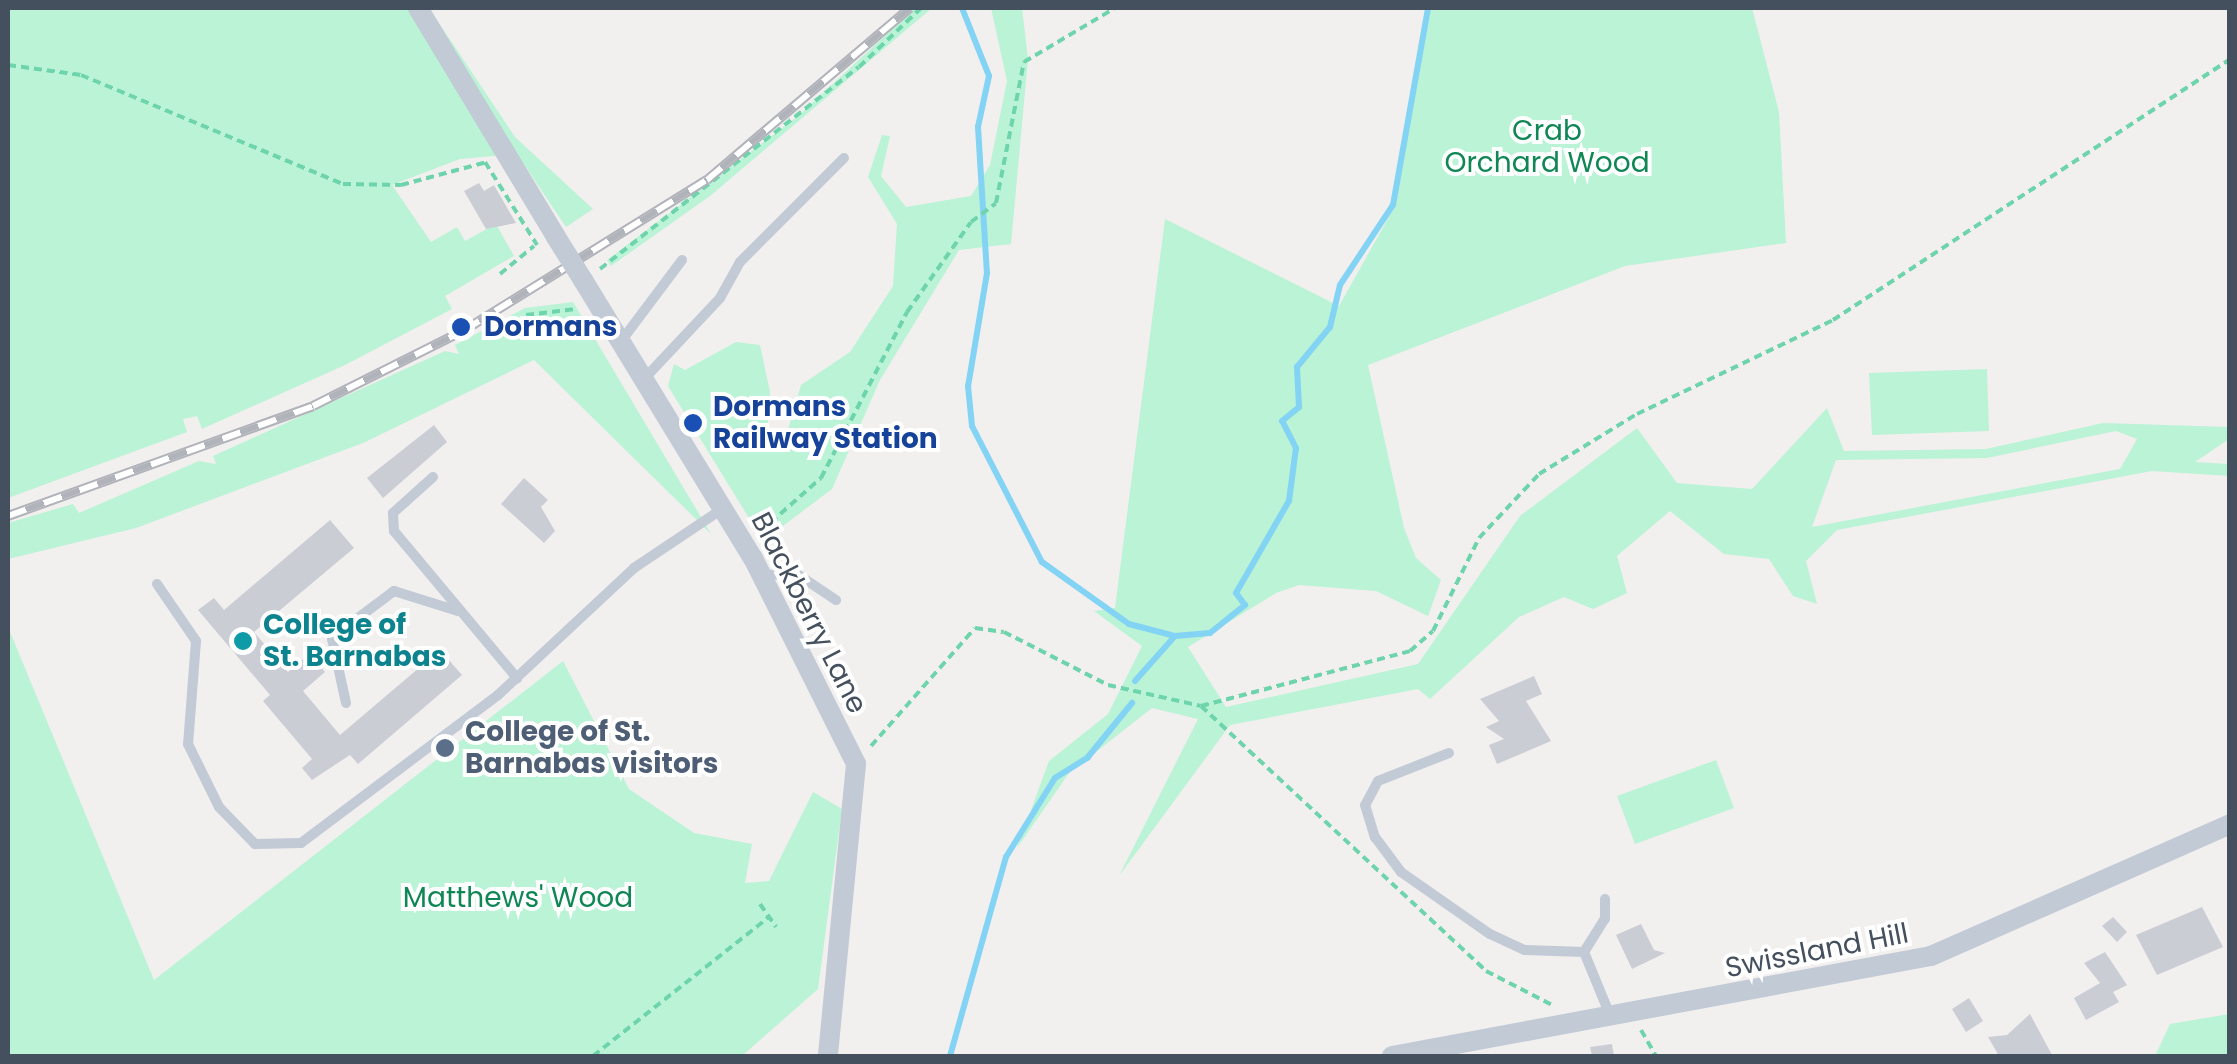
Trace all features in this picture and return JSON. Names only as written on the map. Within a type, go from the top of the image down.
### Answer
[{"type":"street","name":"Blackberry Lane","points":[[418,8],[543,242],[622,340],[744,542],[856,764]]},
{"type":"street","points":[[828,1056],[856,764]]},
{"type":"street","name":"Swissland Hill","points":[[1392,1056],[1931,956],[2230,824]]},
{"type":"lane","points":[[644,379],[720,298],[740,262],[844,158]]},
{"type":"lane","points":[[622,340],[682,260]]},
{"type":"lane","points":[[433,476],[393,513],[394,531],[517,678]]},
{"type":"lane","points":[[157,584],[196,641],[188,744],[219,807],[255,844],[318,838],[517,678],[634,568],[723,508]]},
{"type":"lane","points":[[762,575],[797,574],[836,600]]},
{"type":"lane","points":[[346,703],[332,639],[394,591],[458,612]]},
{"type":"lane","points":[[1450,752],[1378,781],[1365,805],[1374,837],[1401,872],[1490,934],[1525,950],[1584,952]]},
{"type":"lane","points":[[1584,952],[1606,918],[1605,898]]},
{"type":"lane","points":[[1584,952],[1620,1014]]},
{"type":"path","points":[[598,270],[859,67],[921,8]]},
{"type":"path","points":[[744,542],[821,478],[907,312],[982,212],[990,209],[1024,62],[1115,8]]},
{"type":"path","points":[[856,764],[975,628],[1004,632],[1108,685],[1201,706],[1410,651],[1433,632],[1479,538],[1539,474],[1636,414],[1833,320],[2230,59]]},
{"type":"path","points":[[8,65],[81,75],[343,184],[400,185],[485,162],[543,242],[500,274]]},
{"type":"path","points":[[526,315],[593,305]]},
{"type":"path","points":[[268,627],[332,639]]},
{"type":"path","points":[[1201,706],[1372,873],[1486,971],[1557,1008],[1561,1024]]},
{"type":"path","points":[[760,904],[776,927]]},
{"type":"path","points":[[593,1056],[769,917]]},
{"type":"path","points":[[1620,1014],[1656,1056]]},
{"type":"green space","points":[[8,8],[429,8],[515,137],[593,209],[566,227],[517,154],[460,159],[392,185],[431,242],[457,227],[465,241],[496,224],[514,256],[445,296],[452,309],[345,365],[202,429],[197,416],[183,419],[187,432],[8,498]]},
{"type":"green space","points":[[915,8],[932,8],[710,196],[611,266],[607,260],[798,116]]},
{"type":"green space","points":[[991,8],[1022,8],[1028,59],[1011,244],[959,250],[880,380],[832,489],[763,541],[668,386],[674,364],[685,370],[736,342],[760,345],[770,392],[767,435],[787,433],[801,385],[850,352],[893,286],[897,224],[868,177],[882,135],[890,136],[881,176],[906,207],[971,196],[990,165],[1007,81]]},
{"type":"green space","name":"Crab Orchard Wood","points":[[1431,8],[1752,8],[1779,112],[1786,243],[1625,266],[1368,365],[1404,528],[1416,558],[1441,580],[1428,616],[1376,591],[1299,585],[1276,593],[1188,647],[1226,707],[1418,664],[1520,516],[1637,428],[1677,483],[1752,489],[1827,408],[1844,451],[1986,449],[2103,423],[2229,427],[2229,439],[2195,462],[2229,464],[2229,476],[2152,471],[1837,530],[1806,561],[1817,604],[1793,596],[1769,559],[1724,554],[1670,511],[1617,556],[1627,593],[1593,609],[1564,597],[1519,617],[1430,699],[1418,689],[1230,725],[1119,876],[1198,719],[1152,708],[1069,773],[1017,848],[1049,761],[1108,714],[1142,646],[1094,611],[1115,608],[1165,219],[1339,306],[1395,206]],"holes":[[[2116,431],[2137,439],[2120,469],[1812,527],[1836,460],[1987,458]]]},
{"type":"green space","points":[[573,302],[711,534],[534,360],[363,443],[136,528],[8,559],[8,523],[73,504],[79,513],[199,461],[216,464],[213,456],[445,351],[459,354],[455,345],[525,308]]},
{"type":"green space","points":[[1987,369],[1989,431],[1872,435],[1869,373]]},
{"type":"green space","name":"Matthews' Wood","points":[[8,627],[154,980],[563,661],[629,789],[694,833],[752,844],[745,883],[769,881],[813,792],[842,809],[818,989],[742,1056],[8,1056]]},
{"type":"green space","points":[[1716,760],[1734,808],[1635,844],[1617,796]]},
{"type":"green space","points":[[2229,1014],[2229,1056],[2155,1056],[2170,1024]]},
{"type":"building","name":"Dormans","points":[[479,183],[484,191],[494,185],[516,223],[486,229],[464,191]]},
{"type":"building","points":[[434,425],[447,442],[383,498],[367,478]]},
{"type":"building","points":[[524,478],[548,500],[541,507],[555,531],[544,543],[501,504]]},
{"type":"building","name":"College of St. Barnabas","points":[[330,520],[354,548],[254,632],[288,672],[310,653],[325,672],[303,691],[340,735],[440,650],[462,675],[358,764],[350,755],[312,780],[302,768],[312,759],[263,701],[270,695],[198,610],[214,598],[224,610]]},
{"type":"building","points":[[1534,676],[1542,694],[1526,701],[1551,741],[1497,764],[1489,745],[1504,739],[1486,727],[1499,721],[1480,699]]},
{"type":"building","points":[[2202,907],[2223,947],[2157,975],[2136,935]]},
{"type":"building","points":[[2113,917],[2127,932],[2117,942],[2102,926]]},
{"type":"building","points":[[1641,924],[1654,950],[1665,953],[1632,969],[1616,935]]},
{"type":"building","points":[[2105,952],[2127,985],[2113,992],[2119,1002],[2086,1020],[2074,998],[2100,983],[2084,963]]},
{"type":"building","points":[[1969,998],[1983,1021],[1966,1032],[1952,1009]]},
{"type":"building","points":[[2030,1014],[2052,1055],[1999,1056],[1988,1037],[2007,1035]]},
{"type":"building","points":[[1612,1044],[1614,1056],[1592,1056],[1590,1047]]},
{"type":"waterway","points":[[962,8],[989,76],[978,127],[987,273],[968,386],[972,426],[1042,562],[1129,624],[1175,636]]},
{"type":"waterway","points":[[1135,681],[1175,636],[1210,633],[1245,605],[1236,593],[1289,501],[1296,448],[1282,421],[1299,407],[1297,367],[1330,327],[1340,285],[1393,205],[1428,8]]},
{"type":"waterway","points":[[950,1056],[1006,857],[1055,778],[1088,757],[1132,703]]},
{"type":"railway","points":[[8,516],[313,406],[463,331],[707,180],[910,8]]},
{"type":"place","name":"Dormans","points":[[461,327]]},
{"type":"place","name":"Dormans Railway Station","points":[[693,423]]},
{"type":"place","name":"College of St. Barnabas","points":[[243,641]]},
{"type":"place","name":"College of St. Barnabas visitors","points":[[445,748]]}]
